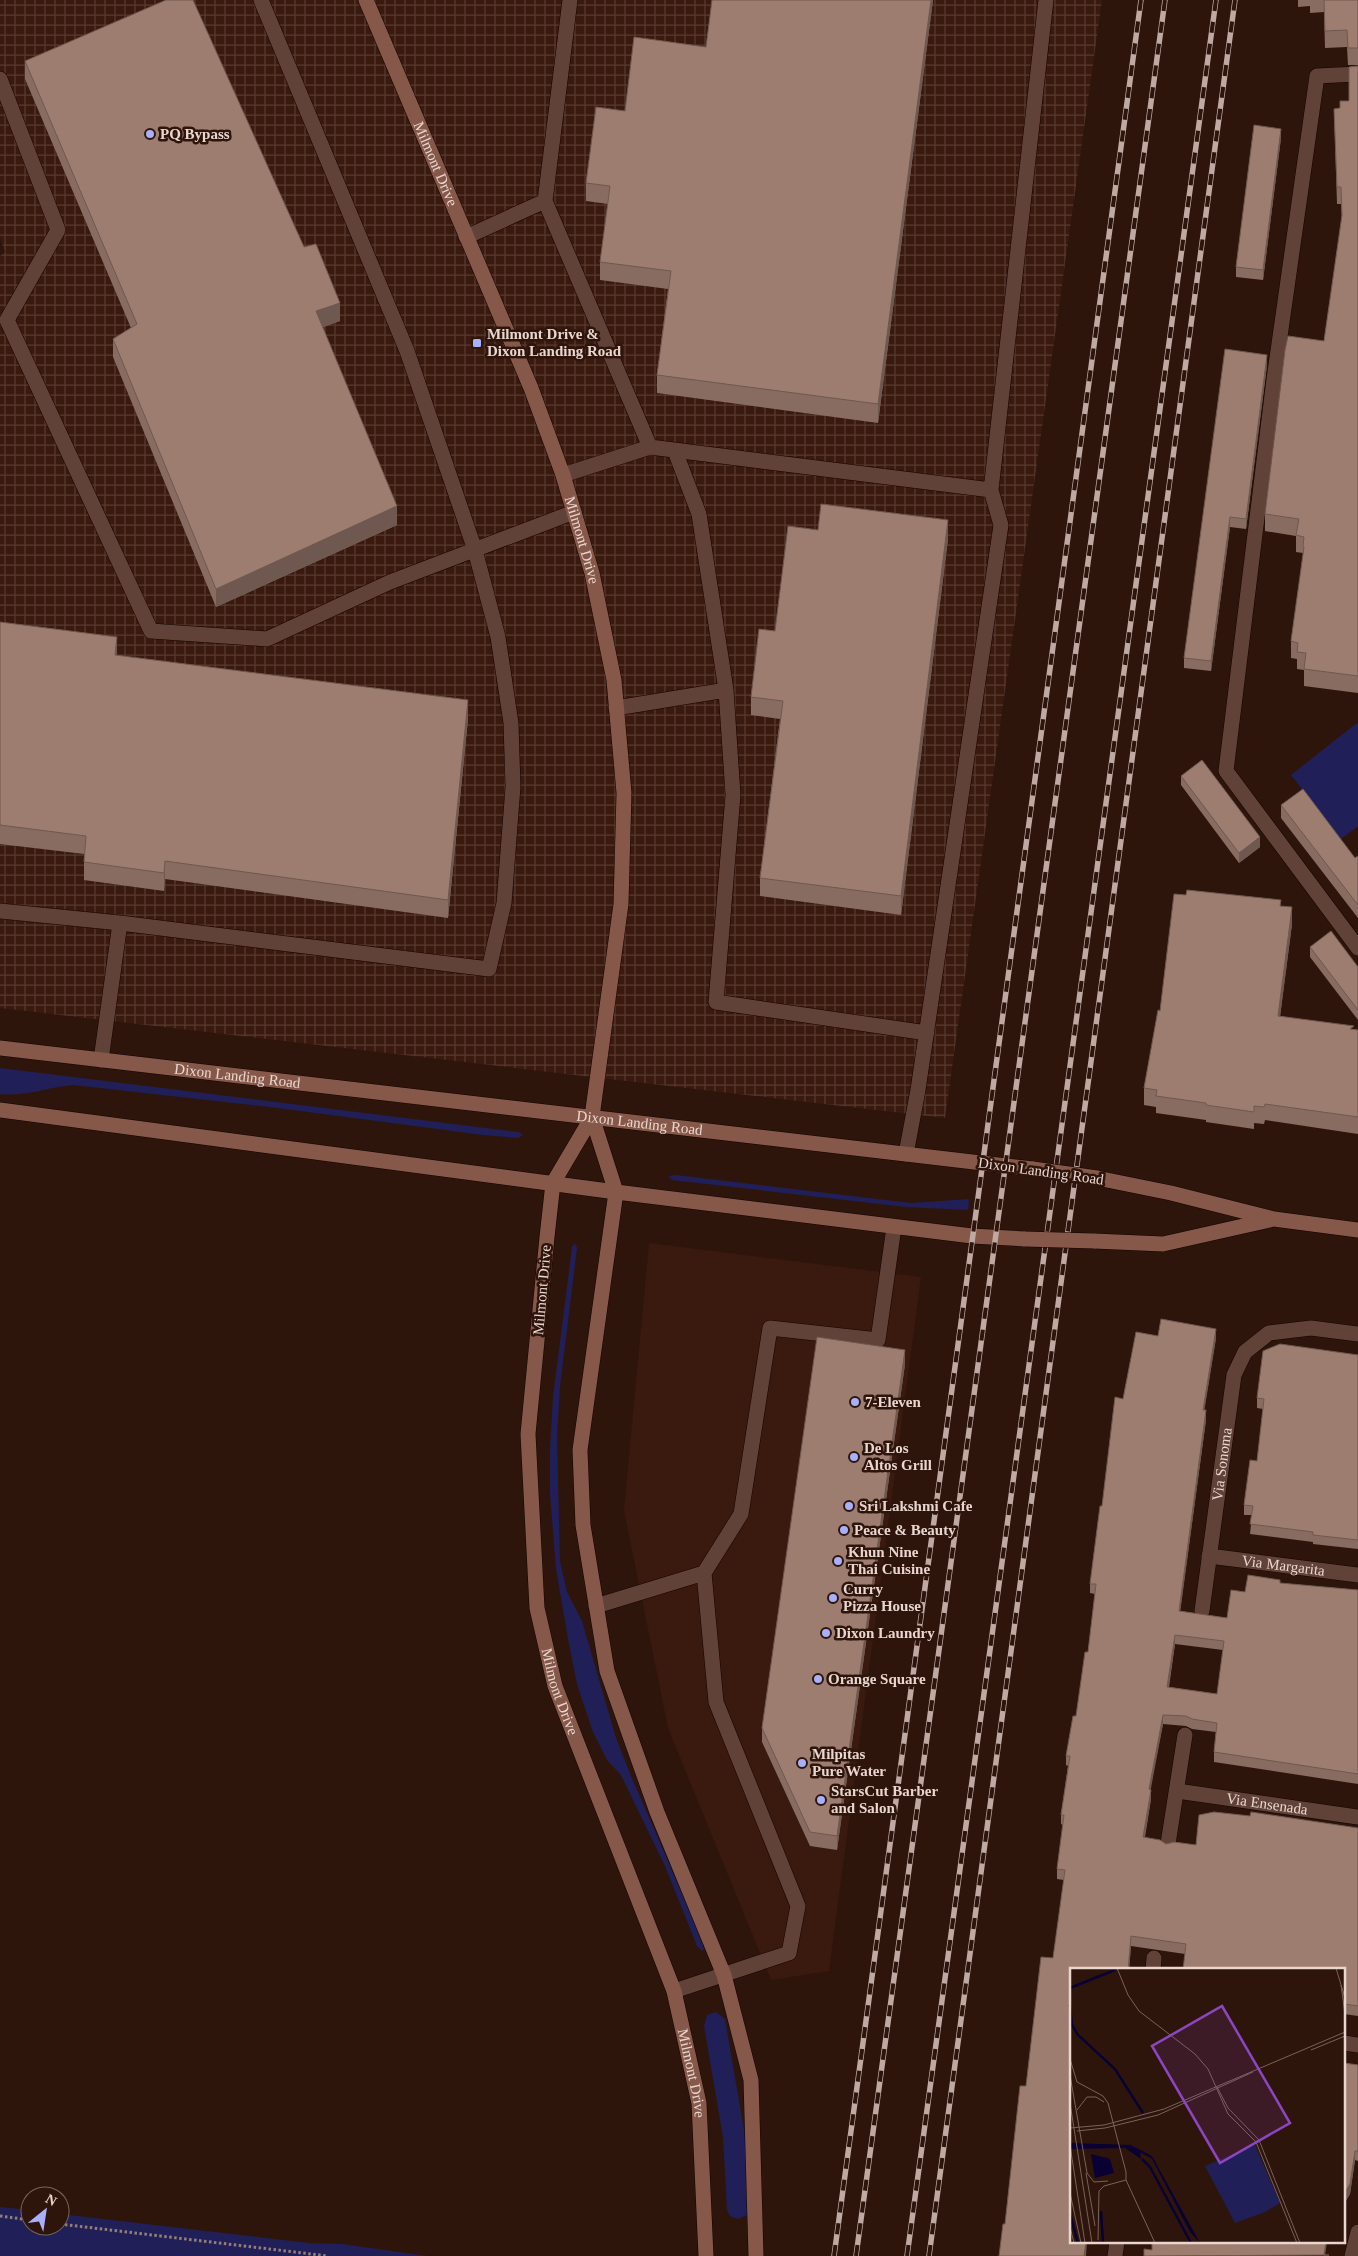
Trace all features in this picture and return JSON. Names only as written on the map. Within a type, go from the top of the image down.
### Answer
[{"type":"street","points":[[0,911],[120,923],[489,969],[504,903],[513,788],[511,723],[498,637],[475,550],[407,350],[261,0]]},
{"type":"street","points":[[570,0],[545,201],[650,448]]},
{"type":"street","points":[[906,1154],[927,1033],[1002,525],[991,490],[1046,0]]},
{"type":"street","name":"Milmont Drive","points":[[371,2],[466,237],[530,388],[563,475],[592,573],[614,680],[624,793],[620,904],[592,1117],[553,1183],[528,1434],[537,1608],[555,1686],[674,1991],[699,2103],[706,2256]]},
{"type":"street","points":[[1358,74],[1317,76],[1274,379],[1226,771],[1358,948]]},
{"type":"street","points":[[0,79],[58,230],[4,322],[151,631],[266,639],[390,582],[574,512]]},
{"type":"street","points":[[466,237],[545,201]]},
{"type":"street","points":[[563,475],[650,448],[991,490]]},
{"type":"street","points":[[675,451],[699,514],[726,690],[733,795],[716,1002],[927,1033]]},
{"type":"street","points":[[616,708],[726,690]]},
{"type":"street","points":[[102,1060],[120,923]]},
{"type":"street","name":"Dixon Landing Road","points":[[0,1048],[1033,1169],[1097,1178],[1172,1193],[1274,1219],[1358,1230]]},
{"type":"street","name":"Dixon Landing Road","points":[[0,1110],[616,1192],[972,1236],[1163,1244],[1274,1219]]},
{"type":"street","name":"Milmont Drive","points":[[592,1117],[616,1192],[580,1450],[583,1525],[607,1671],[657,1812],[724,1975],[751,2080],[756,2256]]},
{"type":"street","points":[[674,1991],[789,1953],[798,1906],[716,1702],[704,1572],[741,1514],[770,1328],[878,1340],[894,1226]]},
{"type":"street","name":"Via Sonoma","points":[[1202,1612],[1234,1375],[1245,1352],[1269,1333],[1311,1328],[1358,1334]]},
{"type":"street","name":"Via Margarita","points":[[1209,1556],[1358,1575]]},
{"type":"street","points":[[596,1606],[704,1572]]},
{"type":"street","points":[[1168,1844],[1185,1734]]},
{"type":"street","name":"Via Ensenada","points":[[1177,1791],[1358,1818]]},
{"type":"street","points":[[1352,2256],[1358,2232]]},
{"type":"path","points":[[0,2216],[20,2219]]},
{"type":"path","points":[[70,2225],[328,2256]]},
{"type":"shaded area","points":[[0,0],[1102,0],[945,1118],[0,1008],[0,256],[5,252],[0,238]]},
{"type":"shaded area","points":[[1358,722],[1358,826],[1341,839],[1291,775]]},
{"type":"shaded area","points":[[0,1068],[519,1132],[523,1135],[518,1138],[483,1135],[270,1107],[73,1085],[27,1093],[0,1094]]},
{"type":"shaded area","points":[[676,1175],[911,1203],[969,1199],[968,1210],[906,1207],[672,1180],[669,1177]]},
{"type":"shaded area","points":[[575,1243],[577,1248],[560,1386],[557,1436],[560,1561],[567,1592],[582,1621],[616,1738],[693,1919],[704,1949],[702,1951],[697,1946],[665,1866],[621,1775],[607,1760],[593,1732],[577,1684],[568,1639],[556,1569],[550,1493],[550,1448],[553,1397],[572,1247]]},
{"type":"shaded area","points":[[649,1243],[921,1277],[829,1971],[771,1980],[668,1728],[624,1510]]},
{"type":"shaded area","points":[[716,2012],[725,2019],[745,2136],[749,2211],[747,2215],[738,2219],[730,2216],[727,2210],[723,2137],[704,2026],[707,2015]]},
{"type":"shaded area","points":[[0,2207],[20,2209],[20,2236],[70,2236],[70,2215],[309,2243],[342,2244],[428,2256],[0,2256]]},
{"type":"building","points":[[166,0],[193,0],[304,247],[316,244],[340,303],[316,311],[397,506],[216,589],[113,339],[137,324],[25,61]]},
{"type":"building","points":[[712,0],[931,0],[878,404],[657,375],[671,271],[600,262],[610,186],[586,183],[596,107],[625,111],[634,37],[706,47]]},
{"type":"building","points":[[1324,0],[1358,0],[1358,48],[1348,48],[1347,30],[1325,31]]},
{"type":"building","points":[[1358,66],[1358,676],[1304,669],[1306,653],[1297,652],[1298,643],[1291,641],[1304,537],[1296,535],[1299,519],[1265,514],[1288,336],[1324,341],[1342,215],[1341,187],[1337,187],[1334,109],[1340,108],[1340,101],[1349,101],[1349,67]]},
{"type":"building","points":[[1254,125],[1281,129],[1263,270],[1236,267]]},
{"type":"building","points":[[1225,349],[1267,355],[1246,519],[1230,517],[1211,661],[1184,658]]},
{"type":"building","points":[[821,504],[948,520],[901,896],[760,878],[783,701],[751,697],[759,629],[775,631],[788,526],[818,530]]},
{"type":"building","points":[[0,622],[117,637],[115,655],[468,700],[448,900],[165,861],[164,873],[84,862],[86,836],[0,825]]},
{"type":"building","points":[[1202,760],[1260,837],[1239,853],[1181,776]]},
{"type":"building","points":[[1303,789],[1355,858],[1358,856],[1358,905],[1281,805]]},
{"type":"building","points":[[1187,890],[1281,900],[1280,906],[1292,907],[1278,1016],[1354,1026],[1350,1029],[1358,1030],[1358,1117],[1265,1104],[1264,1107],[1254,1106],[1254,1112],[1156,1096],[1157,1090],[1144,1088],[1158,1010],[1160,1011],[1174,894],[1186,895]]},
{"type":"building","points":[[1331,931],[1358,967],[1358,1010],[1310,947]]},
{"type":"building","points":[[1161,1319],[1216,1329],[1203,1410],[1206,1410],[1179,1611],[1227,1618],[1231,1590],[1245,1592],[1248,1575],[1280,1580],[1280,1583],[1358,1590],[1358,1774],[1214,1752],[1217,1723],[1192,1719],[1186,1716],[1163,1715],[1149,1789],[1151,1790],[1143,1837],[1160,1840],[1166,1844],[1174,1842],[1196,1845],[1199,1815],[1214,1812],[1250,1816],[1251,1812],[1358,1828],[1358,2006],[1346,2004],[1346,1968],[1183,1968],[1186,1944],[1131,1936],[1128,1968],[1070,1968],[1070,2244],[1086,2244],[1084,2256],[999,2256],[1003,2224],[1005,2224],[1020,2086],[1026,2086],[1041,1957],[1053,1958],[1065,1870],[1057,1869],[1064,1815],[1061,1815],[1070,1756],[1066,1756],[1073,1716],[1076,1716],[1085,1652],[1088,1652],[1096,1584],[1090,1584],[1100,1506],[1102,1506],[1115,1397],[1123,1399],[1136,1332],[1158,1336]],"holes":[[[1175,1635],[1224,1641],[1217,1694],[1167,1687]]]},
{"type":"building","points":[[817,1337],[905,1350],[837,1836],[810,1832],[762,1728]]},
{"type":"building","points":[[1280,1344],[1358,1355],[1358,1540],[1313,1535],[1313,1532],[1250,1524],[1253,1506],[1244,1505],[1250,1460],[1257,1461],[1264,1399],[1257,1398],[1263,1351]]},
{"type":"building","points":[[1346,2063],[1358,2065],[1358,2151],[1355,2151],[1350,2184],[1346,2191]]},
{"type":"building","points":[[1152,2244],[1326,2244],[1324,2255],[1329,2255],[1144,2256],[1144,2249],[1152,2250]]},
{"type":"railway","points":[[834,2256],[1141,0]]},
{"type":"railway","points":[[856,2256],[1165,0]]},
{"type":"railway","points":[[907,2256],[1216,0]]},
{"type":"railway","points":[[929,2256],[1235,0]]},
{"type":"place","name":"PQ Bypass","points":[[150,134]]},
{"type":"place","name":"Milmont Drive & Dixon Landing Road","points":[[477,343]]},
{"type":"place","name":"7-Eleven","points":[[855,1402]]},
{"type":"place","name":"De Los Altos Grill","points":[[854,1457]]},
{"type":"place","name":"Sri Lakshmi Cafe","points":[[849,1506]]},
{"type":"place","name":"Peace & Beauty","points":[[844,1530]]},
{"type":"place","name":"Khun Nine Thai Cuisine","points":[[838,1561]]},
{"type":"place","name":"Curry Pizza House","points":[[833,1598]]},
{"type":"place","name":"Dixon Laundry","points":[[826,1633]]},
{"type":"place","name":"Orange Square","points":[[818,1679]]},
{"type":"place","name":"Milpitas Pure Water","points":[[802,1763]]},
{"type":"place","name":"StarsCut Barber and Salon","points":[[821,1800]]}]
